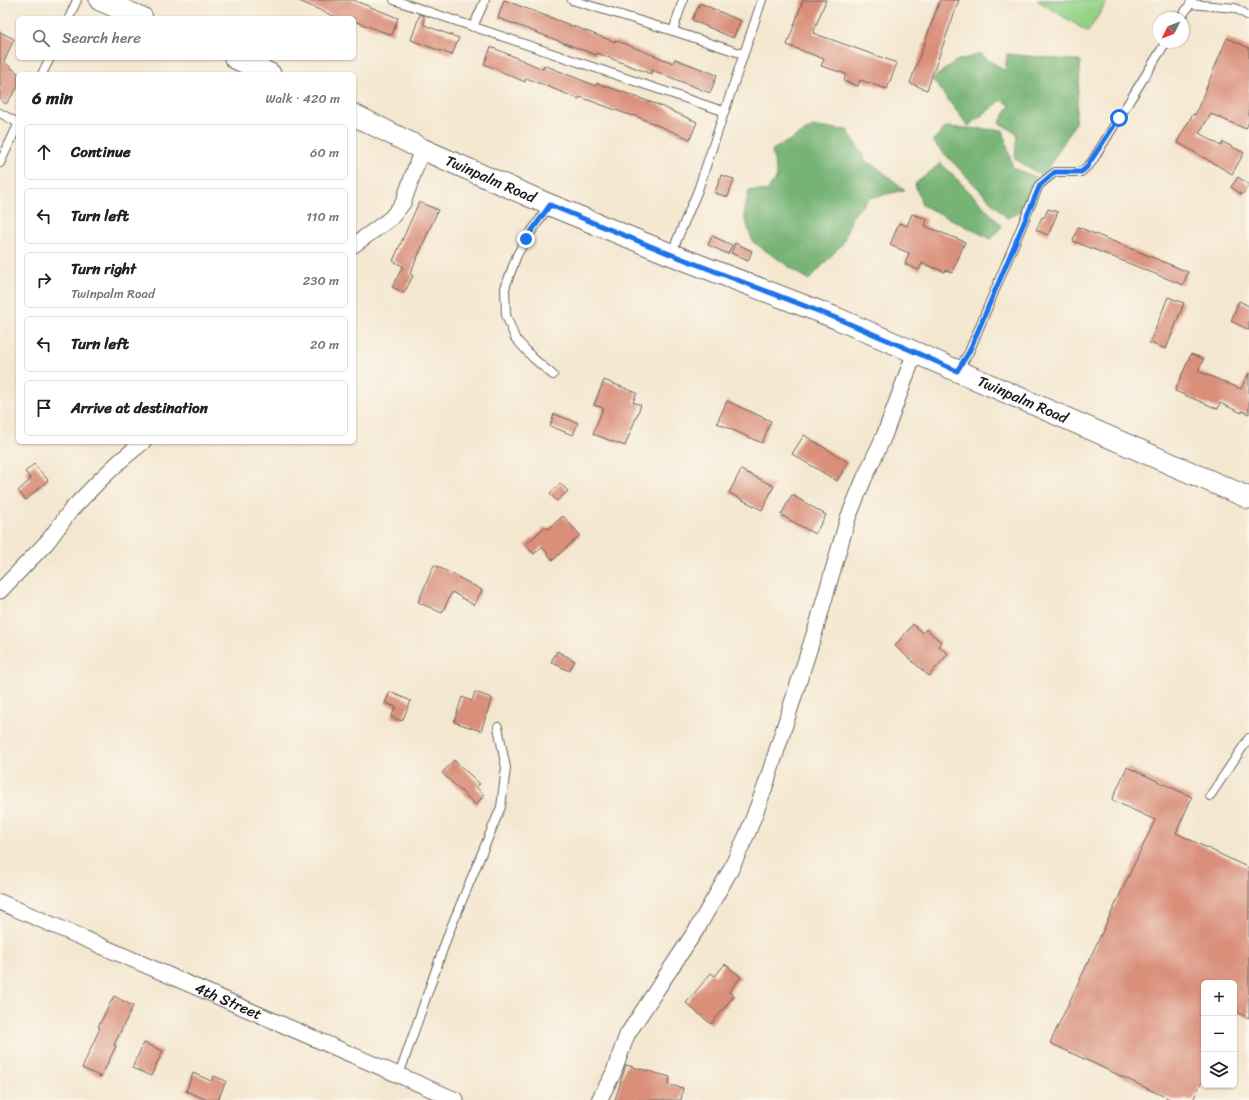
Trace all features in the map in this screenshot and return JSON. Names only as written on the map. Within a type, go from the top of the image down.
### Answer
[{"type":"main road","points":[[100,0],[137,16]]},
{"type":"main road","points":[[239,60],[266,72]]},
{"type":"main road","name":"Twinpalm Road","points":[[356,116],[422,149],[550,205],[670,254],[836,318],[1249,498]]},
{"type":"street","points":[[356,244],[391,218],[403,203],[422,149]]},
{"type":"street","points":[[599,1100],[613,1074],[627,1035],[698,927],[730,871],[748,832],[765,787],[817,625],[848,518],[864,478],[884,436],[915,352]]},
{"type":"street","points":[[0,591],[48,541],[72,510],[100,480],[141,444]]},
{"type":"street","name":"4th Street","points":[[0,902],[456,1100]]},
{"type":"lane","points":[[70,16],[77,0]]},
{"type":"lane","points":[[394,0],[723,111]]},
{"type":"lane","points":[[473,27],[486,0]]},
{"type":"lane","points":[[572,0],[744,54]]},
{"type":"lane","points":[[673,31],[683,0]]},
{"type":"lane","points":[[670,254],[698,190],[723,111],[762,0]]},
{"type":"lane","points":[[1186,12],[1192,2],[1235,8],[1249,16]]},
{"type":"lane","points":[[957,371],[969,352],[1040,185],[1055,172],[1081,172],[1091,163],[1162,48]]},
{"type":"lane","points":[[43,72],[49,60]]},
{"type":"lane","points":[[0,113],[16,123]]},
{"type":"lane","points":[[0,163],[16,128]]},
{"type":"lane","points":[[550,205],[526,239],[517,255],[505,288],[506,315],[515,338],[533,358],[553,375]]},
{"type":"lane","points":[[399,1075],[449,932],[501,807],[506,768],[498,727]]},
{"type":"lane","points":[[1210,796],[1249,738]]},
{"type":"green space","points":[[1037,0],[1108,0],[1088,32]]},
{"type":"green space","points":[[980,54],[1005,71],[1007,54],[1081,61],[1075,124],[1043,176],[1015,159],[1017,133],[999,123],[1010,105],[1002,100],[968,126],[932,79],[956,61]]},
{"type":"green space","points":[[813,127],[847,130],[867,162],[878,168],[905,190],[869,198],[852,217],[843,243],[809,280],[753,242],[744,216],[749,190],[767,191],[777,177],[772,150]]},
{"type":"green space","points":[[946,127],[1003,130],[1013,168],[1037,178],[1025,210],[1007,218],[932,141]]},
{"type":"green space","points":[[941,163],[1002,226],[991,239],[922,205],[915,184]]},
{"type":"building","points":[[297,0],[353,0],[398,18],[392,35],[356,22],[356,16],[333,16]]},
{"type":"building","points":[[504,0],[615,42],[615,40],[673,63],[675,59],[717,75],[710,93],[652,70],[651,74],[498,18]]},
{"type":"building","points":[[803,0],[826,0],[813,33],[897,63],[887,89],[860,80],[858,86],[844,81],[846,74],[821,66],[824,59],[787,45]]},
{"type":"building","points":[[940,0],[959,0],[927,90],[910,83]]},
{"type":"building","points":[[700,3],[741,21],[733,38],[692,20]]},
{"type":"building","points":[[420,14],[424,16],[424,25],[459,38],[452,55],[411,40]]},
{"type":"building","points":[[0,32],[14,39],[4,62],[17,72],[16,90],[6,104],[0,100]]},
{"type":"building","points":[[1227,38],[1249,48],[1249,121],[1246,129],[1211,114],[1199,133],[1221,146],[1223,142],[1244,153],[1232,174],[1177,142],[1193,114],[1195,115]]},
{"type":"building","points":[[491,47],[543,69],[544,65],[596,86],[597,83],[656,104],[697,122],[690,139],[633,115],[632,116],[580,97],[579,99],[526,78],[525,82],[484,64]]},
{"type":"building","points":[[721,175],[734,179],[728,197],[715,193]]},
{"type":"building","points":[[1238,177],[1249,185],[1242,195],[1231,187]]},
{"type":"building","points":[[419,202],[438,210],[410,274],[413,276],[404,293],[392,287],[403,266],[393,261]]},
{"type":"building","points":[[1048,209],[1058,212],[1048,235],[1036,230],[1042,217],[1044,218]]},
{"type":"building","points":[[912,214],[927,219],[925,226],[965,242],[952,273],[946,270],[945,272],[922,263],[919,270],[905,264],[909,253],[890,245],[899,223],[907,226]]},
{"type":"building","points":[[1078,227],[1188,272],[1183,285],[1073,241]]},
{"type":"building","points":[[712,236],[732,245],[728,254],[708,245]]},
{"type":"building","points":[[735,243],[752,251],[748,261],[731,253]]},
{"type":"building","points":[[1168,297],[1184,303],[1166,349],[1150,343]]},
{"type":"building","points":[[1239,301],[1249,306],[1249,330],[1231,321]]},
{"type":"building","points":[[1191,354],[1204,359],[1198,371],[1241,389],[1249,373],[1249,414],[1242,411],[1242,413],[1220,403],[1218,409],[1175,391]]},
{"type":"building","points":[[604,380],[637,393],[633,402],[641,405],[625,446],[593,434],[603,408],[594,405]]},
{"type":"building","points":[[727,401],[771,421],[762,443],[717,423]]},
{"type":"building","points":[[554,414],[578,423],[573,435],[550,426]]},
{"type":"building","points":[[804,435],[848,462],[837,481],[792,454]]},
{"type":"building","points":[[34,464],[48,480],[26,500],[18,491],[31,479],[25,472]]},
{"type":"building","points":[[741,470],[774,486],[762,510],[729,493]]},
{"type":"building","points":[[560,483],[568,491],[557,501],[550,494]]},
{"type":"building","points":[[792,495],[826,515],[815,534],[781,515]]},
{"type":"building","points":[[563,516],[580,535],[553,560],[542,547],[534,554],[525,545],[545,527],[548,529]]},
{"type":"building","points":[[434,565],[482,590],[474,605],[452,592],[442,613],[418,602]]},
{"type":"building","points":[[913,624],[923,633],[926,629],[941,642],[938,646],[948,654],[929,676],[895,646]]},
{"type":"building","points":[[557,651],[575,661],[569,671],[551,662]]},
{"type":"building","points":[[390,692],[411,701],[402,721],[391,717],[396,707],[385,703]]},
{"type":"building","points":[[475,692],[492,698],[481,731],[454,722],[462,697],[472,701]]},
{"type":"building","points":[[454,760],[480,784],[476,787],[484,795],[476,805],[442,773]]},
{"type":"building","points":[[1127,767],[1192,797],[1176,833],[1249,868],[1249,1018],[1237,1012],[1237,980],[1201,980],[1201,1083],[1193,1100],[1172,1100],[1050,1043],[1155,820],[1112,800]]},
{"type":"building","points":[[725,964],[741,977],[729,992],[734,996],[711,1024],[686,1003],[711,973],[715,976]]},
{"type":"building","points":[[114,996],[133,1006],[114,1045],[116,1046],[101,1077],[82,1068],[100,1028],[98,1027]]},
{"type":"building","points":[[144,1043],[163,1051],[151,1076],[132,1068]]},
{"type":"building","points":[[626,1065],[670,1077],[668,1085],[683,1088],[681,1100],[615,1100]]},
{"type":"building","points":[[193,1073],[211,1081],[214,1076],[226,1081],[218,1100],[207,1100],[186,1091]]},
{"type":"route","points":[[526,239],[550,205],[670,254],[836,318],[957,371],[969,352],[1040,185],[1055,172],[1081,172],[1086,168],[1091,163],[1119,118]]}]
